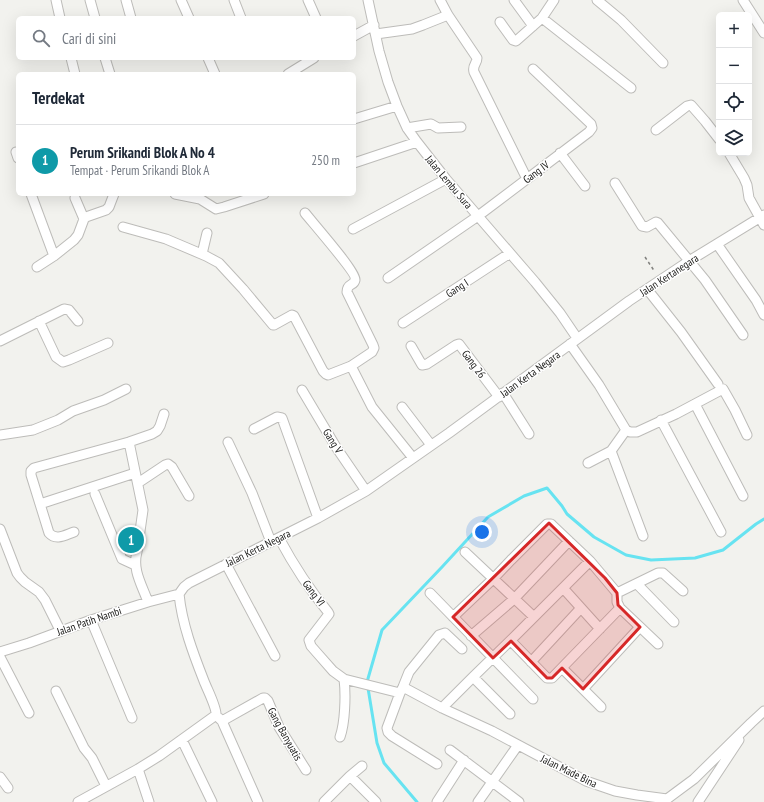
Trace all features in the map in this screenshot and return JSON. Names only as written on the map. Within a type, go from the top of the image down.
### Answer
[{"type":"street","points":[[56,0],[60,16]]},
{"type":"street","points":[[90,0],[94,16]]},
{"type":"street","points":[[126,0],[130,16]]},
{"type":"street","points":[[181,0],[188,16]]},
{"type":"street","points":[[234,0],[240,16]]},
{"type":"street","points":[[308,0],[315,16]]},
{"type":"street","name":"Jalan Lembu Sura","points":[[368,0],[379,51],[388,82],[407,128],[446,180],[560,313],[574,341],[626,430]]},
{"type":"street","points":[[440,0],[477,58],[477,61],[473,67],[474,72],[527,179]]},
{"type":"street","points":[[514,0],[533,26]]},
{"type":"street","points":[[500,22],[513,40],[516,40],[542,18],[554,0]]},
{"type":"street","points":[[597,0],[621,20],[663,63]]},
{"type":"street","points":[[743,0],[764,33]]},
{"type":"street","points":[[356,35],[375,30],[412,29],[448,14]]},
{"type":"street","points":[[542,18],[631,88]]},
{"type":"street","points":[[72,60],[74,72]]},
{"type":"street","points":[[106,60],[109,72]]},
{"type":"street","points":[[209,60],[214,72]]},
{"type":"street","points":[[303,69],[312,60]]},
{"type":"street","name":"Gang IV","points":[[388,278],[478,216],[589,132],[592,128],[591,124],[533,69]]},
{"type":"street","points":[[656,130],[687,106],[691,105],[716,135]]},
{"type":"street","points":[[356,118],[397,106]]},
{"type":"street","points":[[407,128],[431,124],[438,128],[461,127]]},
{"type":"street","points":[[356,162],[417,142]]},
{"type":"street","points":[[560,153],[585,186]]},
{"type":"street","points":[[731,156],[744,178],[748,188],[749,198],[763,219]]},
{"type":"street","points":[[353,229],[446,180]]},
{"type":"street","points":[[615,183],[642,226],[647,227],[654,222],[658,223],[705,280],[743,335]]},
{"type":"street","points":[[32,196],[54,256]]},
{"type":"street","points":[[37,267],[74,240],[78,235],[84,219],[106,210],[109,207],[113,196]]},
{"type":"street","points":[[185,196],[200,199],[216,209],[258,196]]},
{"type":"street","points":[[75,198],[84,219]]},
{"type":"street","points":[[123,227],[166,239],[213,259],[226,269],[272,325],[292,315],[294,316],[323,371],[328,375],[351,366],[372,352],[374,348],[347,292],[348,286],[354,283],[355,278],[341,257],[305,213]]},
{"type":"street","name":"Jalan Kertanegara","points":[[574,341],[689,261],[763,219]]},
{"type":"street","points":[[202,254],[207,233]]},
{"type":"street","points":[[717,244],[756,300],[764,315]]},
{"type":"street","name":"Gang I","points":[[403,324],[510,253]]},
{"type":"street","points":[[648,289],[718,384]]},
{"type":"street","points":[[0,341],[61,310],[68,309],[78,321]]},
{"type":"street","points":[[39,321],[56,357],[63,362],[108,343]]},
{"type":"street","name":"Jalan Kerta Negara","points":[[179,594],[186,585],[318,518],[366,491],[431,446],[574,341]]},
{"type":"street","name":"Gang 26","points":[[411,346],[422,365],[425,365],[458,344],[501,395]]},
{"type":"street","points":[[351,366],[372,407],[413,458]]},
{"type":"street","points":[[588,464],[611,451],[626,430],[630,432],[637,432],[723,389],[747,435]]},
{"type":"street","points":[[0,436],[33,430],[58,420],[73,411],[126,390]]},
{"type":"street","name":"Gang V","points":[[302,390],[336,447],[366,491]]},
{"type":"street","points":[[501,395],[529,434]]},
{"type":"street","points":[[695,404],[743,496]]},
{"type":"street","points":[[402,407],[431,446]]},
{"type":"street","points":[[74,532],[56,538],[49,533],[31,475],[32,469],[129,442],[152,434],[157,431],[160,426],[164,414]]},
{"type":"street","points":[[254,429],[277,418],[282,418],[318,518]]},
{"type":"street","points":[[661,420],[721,532]]},
{"type":"street","points":[[129,442],[143,510],[135,565],[138,578],[148,602]]},
{"type":"street","points":[[228,442],[275,540]]},
{"type":"street","points":[[611,451],[643,536]]},
{"type":"street","points":[[138,483],[168,464],[172,467],[188,496]]},
{"type":"street","points":[[40,504],[135,473]]},
{"type":"street","points":[[95,494],[122,559],[135,565]]},
{"type":"street","points":[[453,617],[547,524],[551,524],[590,561],[617,593],[617,602],[620,608],[658,644]]},
{"type":"street","points":[[0,529],[17,573],[25,582],[39,592],[45,600],[60,630]]},
{"type":"street","name":"Gang VI","points":[[275,540],[288,556],[315,597],[329,613],[328,617],[309,640],[311,646],[333,670],[344,679]]},
{"type":"street","points":[[471,636],[514,599],[569,540]]},
{"type":"street","points":[[465,552],[534,617]]},
{"type":"street","points":[[442,708],[590,561]]},
{"type":"street","points":[[226,564],[275,656]]},
{"type":"street","points":[[617,593],[658,573],[663,573],[683,591]]},
{"type":"street","points":[[637,584],[674,622]]},
{"type":"street","points":[[563,588],[600,629]]},
{"type":"street","points":[[179,594],[193,650],[207,690],[258,802]]},
{"type":"street","name":"Jalan Patih Nambi","points":[[0,652],[29,643],[60,630],[90,620],[179,594]]},
{"type":"street","points":[[430,594],[533,699]]},
{"type":"street","points":[[531,662],[581,608]]},
{"type":"street","points":[[511,641],[549,678],[554,677],[620,608]]},
{"type":"street","points":[[90,620],[132,718]]},
{"type":"street","points":[[583,689],[640,627]]},
{"type":"street","points":[[437,764],[392,736],[388,732],[387,728],[409,672],[439,635],[445,633],[462,649]]},
{"type":"street","points":[[0,657],[29,713]]},
{"type":"street","points":[[562,668],[601,707]]},
{"type":"street","points":[[473,677],[510,714]]},
{"type":"street","points":[[340,737],[343,726],[344,679]]},
{"type":"street","name":"Jalan Made Bina","points":[[344,679],[381,688],[401,690],[492,731],[586,781],[615,791],[667,800],[694,778],[750,723],[764,712]]},
{"type":"street","points":[[56,691],[84,748],[92,758],[106,786]]},
{"type":"street","name":"Gang Banyuatis","points":[[219,718],[265,698],[268,701],[279,727],[306,770]]},
{"type":"street","points":[[78,802],[138,769],[219,718]]},
{"type":"street","points":[[698,802],[750,723]]},
{"type":"street","points":[[182,740],[212,802]]},
{"type":"street","points":[[478,802],[518,745]]},
{"type":"street","points":[[450,750],[519,802]]},
{"type":"street","points":[[437,802],[464,760]]},
{"type":"street","points":[[324,802],[362,766]]},
{"type":"street","points":[[138,769],[149,802]]},
{"type":"street","points":[[350,776],[376,802]]},
{"type":"street","points":[[0,777],[8,788]]},
{"type":"path","points":[[645,257],[661,280]]},
{"type":"highlighted area","points":[[549,523],[605,578],[617,593],[618,605],[640,627],[583,689],[562,668],[552,678],[547,678],[511,641],[493,658],[453,617]]},
{"type":"waterway","points":[[417,802],[384,763],[377,743],[367,682],[382,630],[488,517],[524,496],[547,488],[567,514],[594,537],[626,555],[651,560],[695,558],[723,550],[764,519]]},
{"type":"place","name":"Perum Srikandi Blok A No 4","points":[[131,540]]}]
